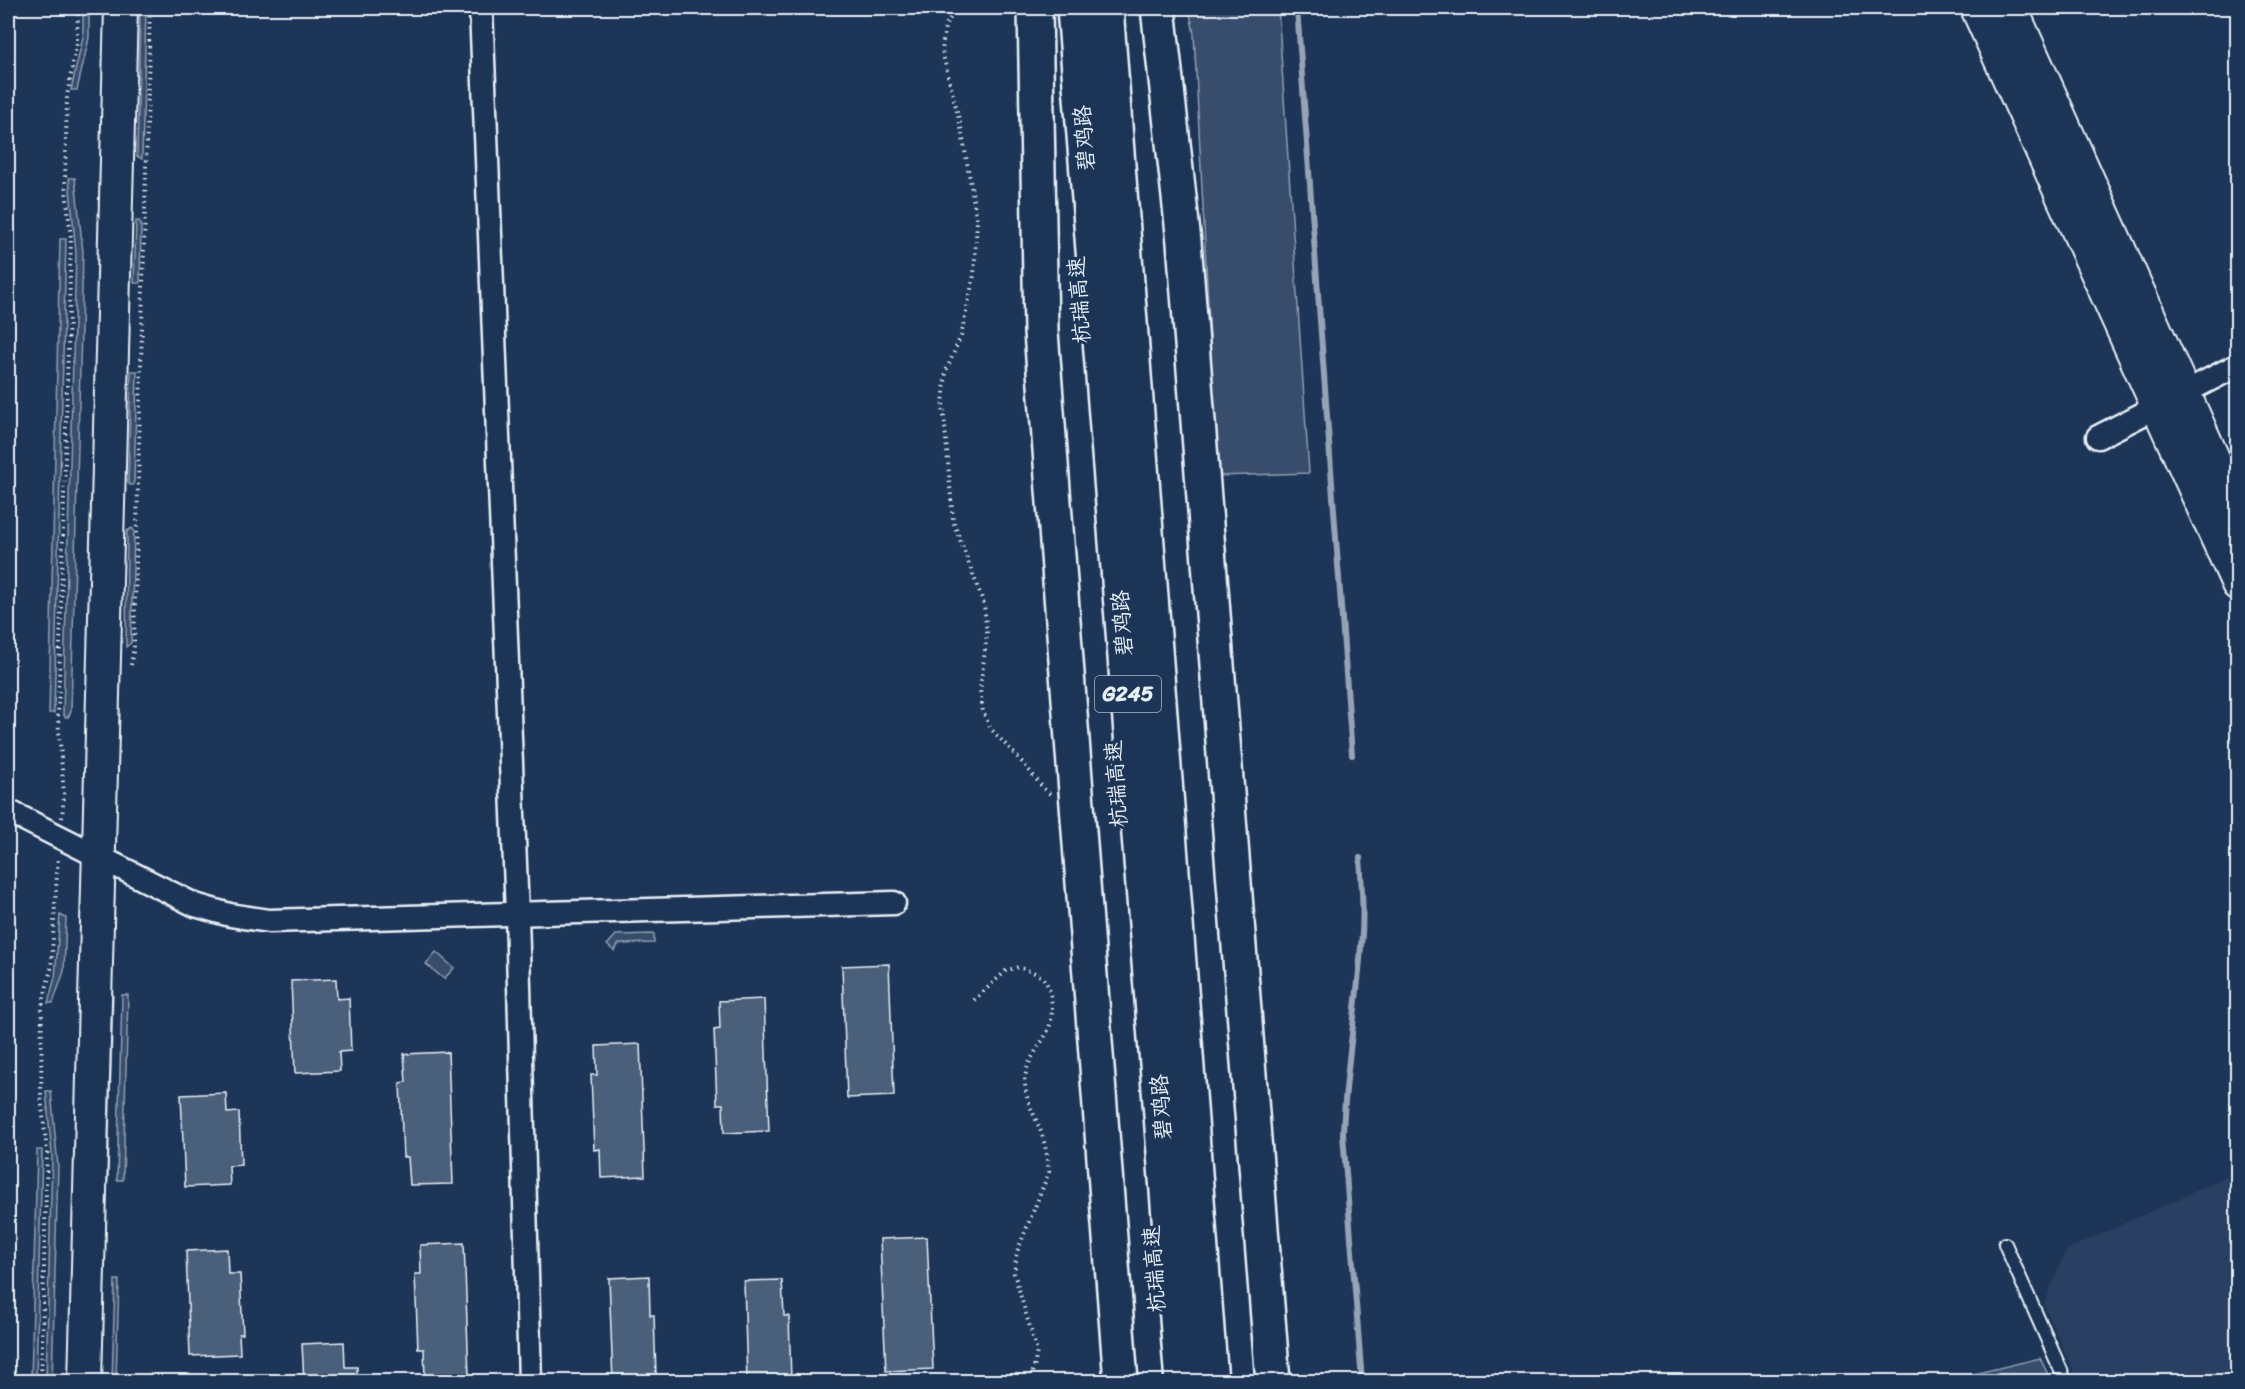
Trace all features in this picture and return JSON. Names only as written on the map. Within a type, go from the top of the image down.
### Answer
[{"type":"highway","points":[[1035,8],[1041,332],[1121,1382]]},
{"type":"highway","name":"杭瑞高速","points":[[1056,8],[1162,1382]]},
{"type":"highway","name":"碧鸡路","points":[[1074,8],[1182,1382]]},
{"type":"highway","name":"碧鸡路","points":[[1106,8],[1211,1382]]},
{"type":"highway","points":[[1128,8],[1234,1382]]},
{"type":"highway","points":[[1158,8],[1184,242],[1273,1382]]},
{"type":"street","points":[[63,1382],[79,848],[99,8]]},
{"type":"street","points":[[85,1382],[79,848],[121,8]]},
{"type":"street","points":[[481,8],[517,914],[530,1382]]},
{"type":"street","points":[[1977,8],[2169,400],[2238,514]]},
{"type":"street","points":[[2010,8],[2169,400],[2238,584]]},
{"type":"street","points":[[2098,436],[2238,365]]},
{"type":"street","points":[[8,811],[195,905],[230,915],[269,921],[894,903]]},
{"type":"lane","points":[[2005,1244],[2066,1382]]},
{"type":"path","points":[[41,1382],[47,1152],[41,1097],[42,1006],[79,848],[64,794],[58,718],[71,238],[64,181],[67,96],[77,41],[78,8]]},
{"type":"path","points":[[957,8],[945,26],[942,51],[961,127],[977,222],[974,275],[962,336],[946,371],[943,404],[953,521],[984,604],[987,634],[980,690],[983,711],[991,729],[1044,789],[1052,795]]},
{"type":"path","points":[[974,1000],[1006,971],[1018,967],[1042,977],[1049,988],[1052,1001],[1049,1027],[1030,1060],[1025,1072],[1024,1085],[1031,1110],[1042,1134],[1049,1172],[1017,1252],[1014,1273],[1036,1351],[1034,1369],[1028,1382]]},
{"type":"shaded area","points":[[83,8],[89,8],[89,38],[77,90],[71,90],[83,37]]},
{"type":"shaded area","points":[[140,8],[146,8],[142,159],[137,156]]},
{"type":"shaded area","points":[[1189,8],[1278,8],[1309,473],[1217,476],[1194,34]]},
{"type":"shaded area","points":[[69,178],[75,178],[83,252],[71,712],[68,717],[65,717],[63,713],[76,253]]},
{"type":"shaded area","points":[[136,221],[141,224],[140,283],[134,283]]},
{"type":"shaded area","points":[[60,239],[66,239],[54,713],[49,713]]},
{"type":"shaded area","points":[[131,371],[137,371],[133,485],[128,483]]},
{"type":"shaded area","points":[[132,528],[134,531],[131,643],[126,647],[127,531]]},
{"type":"shaded area","points":[[60,915],[66,918],[64,971],[53,1003],[48,1003],[55,977]]},
{"type":"shaded area","points":[[654,934],[654,943],[619,944],[614,951],[607,945],[616,935]]},
{"type":"shaded area","points":[[436,952],[454,968],[444,979],[426,964]]},
{"type":"shaded area","points":[[111,991],[113,995],[108,1180],[106,1184],[102,1184]]},
{"type":"shaded area","points":[[122,995],[128,995],[123,1180],[117,1180]]},
{"type":"shaded area","points":[[46,1091],[51,1091],[58,1166],[52,1382],[46,1381],[52,1155]]},
{"type":"shaded area","points":[[37,1150],[42,1150],[36,1381],[31,1382]]},
{"type":"shaded area","points":[[2237,1172],[2237,1381],[2078,1381],[2044,1305],[2066,1250]]},
{"type":"shaded area","points":[[115,1280],[119,1280],[116,1381],[112,1382]]},
{"type":"shaded area","points":[[2040,1358],[2051,1381],[1946,1381],[1949,1380]]},
{"type":"building","points":[[889,964],[894,1096],[847,1098],[842,966]]},
{"type":"building","points":[[336,979],[337,999],[349,998],[351,1051],[339,1052],[340,1071],[295,1073],[291,981]]},
{"type":"building","points":[[764,999],[769,1131],[724,1133],[723,1104],[717,1104],[714,1030],[720,1029],[719,1001]]},
{"type":"building","points":[[640,1044],[645,1176],[601,1178],[600,1149],[594,1150],[591,1075],[597,1075],[596,1046]]},
{"type":"building","points":[[448,1052],[453,1184],[410,1185],[408,1157],[403,1157],[400,1083],[406,1082],[404,1054]]},
{"type":"building","points":[[226,1093],[227,1113],[239,1112],[241,1165],[229,1166],[230,1185],[185,1187],[181,1095]]},
{"type":"building","points":[[927,1237],[933,1369],[886,1371],[880,1239]]},
{"type":"building","points":[[464,1243],[469,1375],[425,1377],[424,1349],[418,1349],[415,1274],[421,1274],[420,1245]]},
{"type":"building","points":[[227,1249],[228,1274],[240,1274],[243,1334],[239,1334],[240,1354],[190,1356],[186,1251]]},
{"type":"building","points":[[649,1276],[650,1315],[654,1315],[656,1375],[652,1375],[653,1382],[613,1382],[609,1278]]},
{"type":"building","points":[[782,1280],[784,1316],[789,1316],[791,1381],[747,1382],[744,1281]]},
{"type":"building","points":[[344,1342],[345,1367],[357,1367],[357,1382],[304,1382],[302,1344]]},
{"type":"waterway","points":[[1297,8],[1352,755]]},
{"type":"waterway","points":[[1360,858],[1362,935],[1343,1134],[1362,1382]]}]
